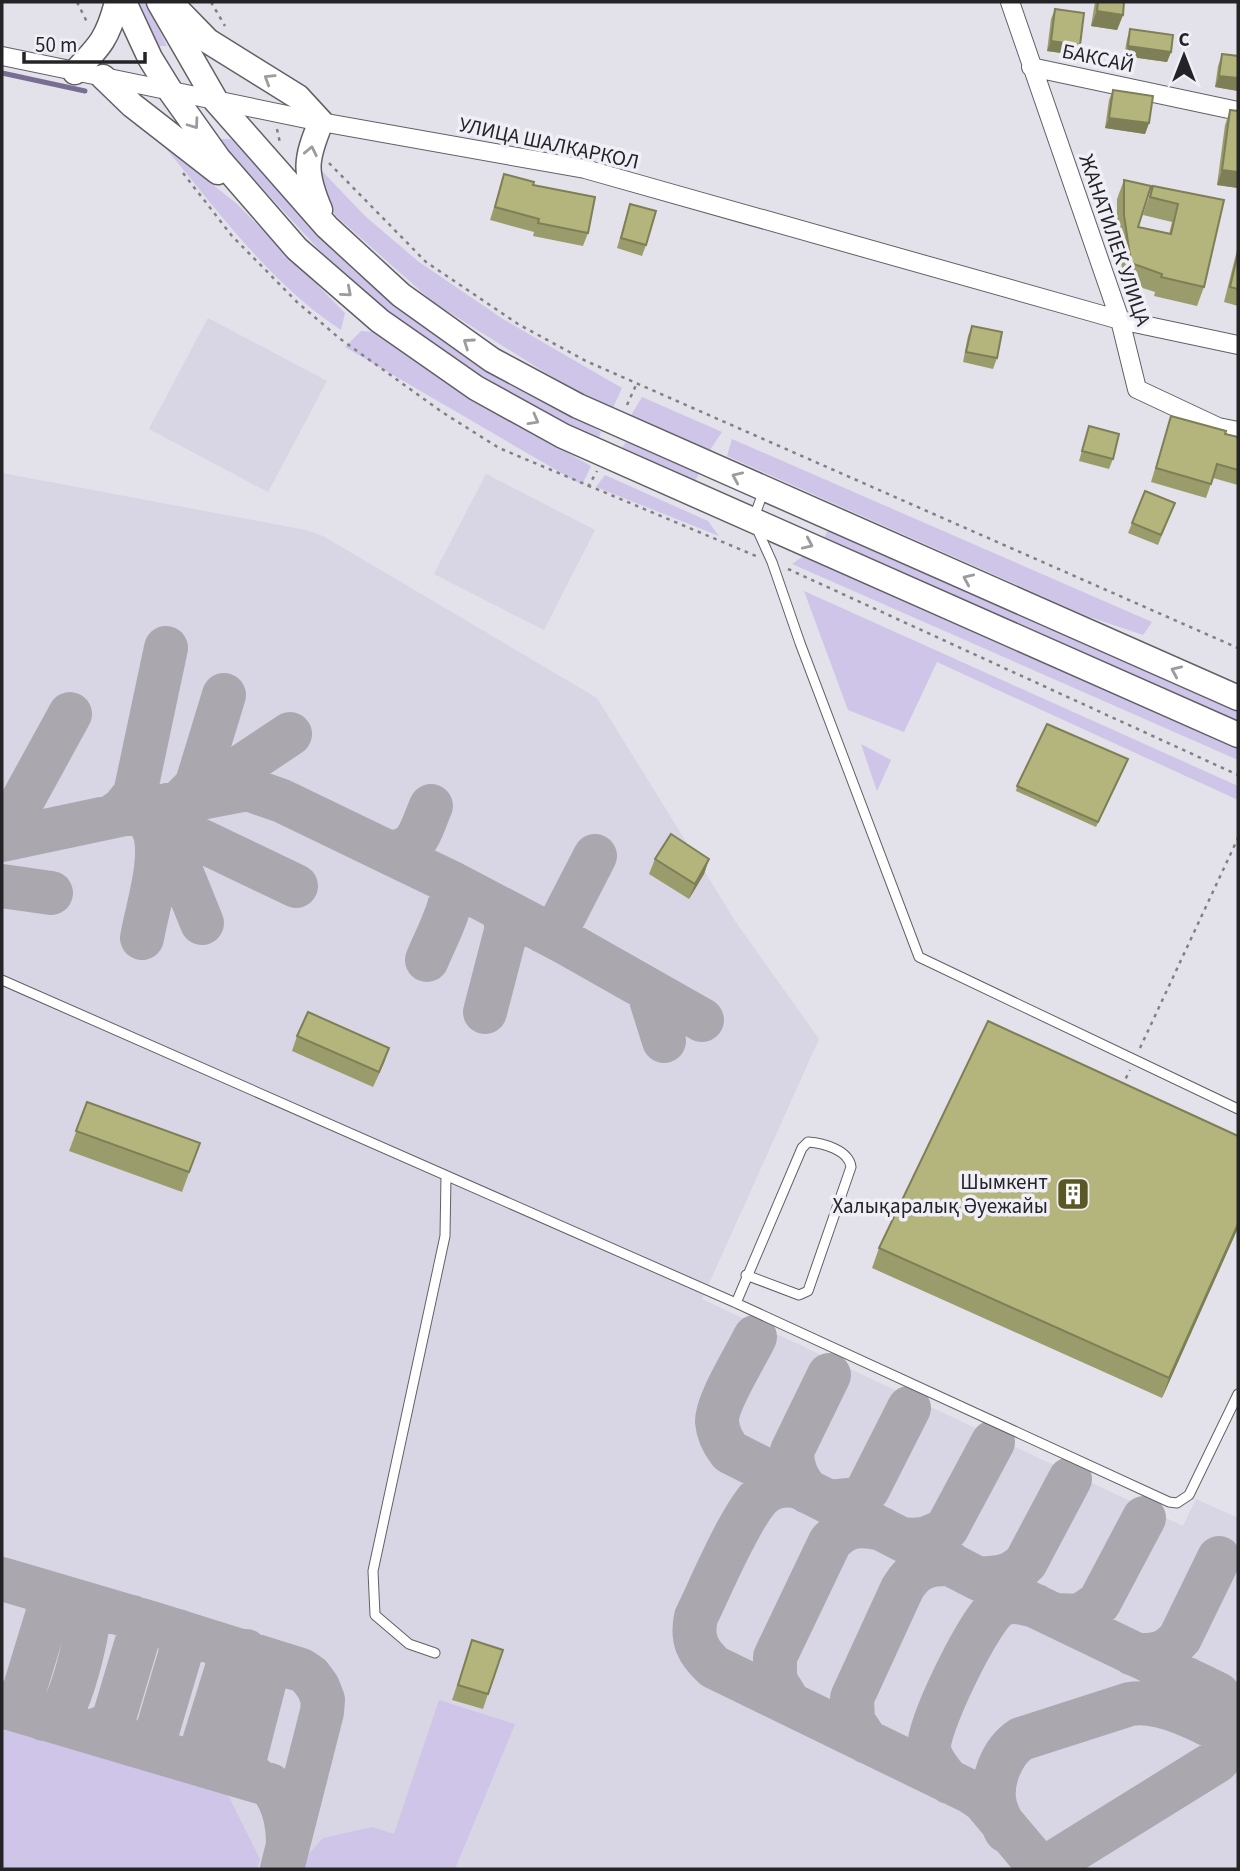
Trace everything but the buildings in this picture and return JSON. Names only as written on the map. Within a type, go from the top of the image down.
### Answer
[{"type":"street","points":[[75,72],[100,45],[110,29],[117,2]]},
{"type":"street","points":[[124,2],[150,58],[171,92],[218,158],[297,249],[380,320],[476,388],[563,436],[1238,735]]},
{"type":"street","points":[[159,2],[216,102],[327,227],[401,295],[492,360],[578,406],[1238,698]]},
{"type":"street","points":[[170,2],[208,40],[298,97],[321,122],[309,149],[310,186],[327,227]]},
{"type":"street","name":"ЖАНАТИЛЕК УЛИЦА","points":[[1010,2],[1120,320],[1137,389],[1217,427],[1238,431]]},
{"type":"street","name":"УЛИЦА ШАЛКАРКОЛ","points":[[2,56],[216,102],[585,169],[1120,320],[1238,345]]},
{"type":"street","name":"БАКСАЙ","points":[[1031,67],[1238,111]]},
{"type":"street","points":[[103,78],[132,105],[262,206]]},
{"type":"lane","points":[[765,489],[753,520],[772,562],[919,957],[1238,1109]]},
{"type":"lane","points":[[2,980],[736,1303],[1169,1502],[1177,1503],[1189,1495],[1238,1394]]},
{"type":"lane","points":[[736,1303],[747,1275],[802,1148],[808,1142],[817,1142],[845,1154],[851,1167],[808,1291],[799,1295],[747,1275]]},
{"type":"lane","points":[[435,1653],[409,1644],[375,1615],[373,1571],[445,1236],[446,1176]]},
{"type":"path","points":[[271,141],[280,143],[276,128]]},
{"type":"path","points":[[309,149],[319,153],[426,262],[529,330],[586,361],[1238,648]]},
{"type":"path","points":[[1119,1091],[1238,838]]},
{"type":"shaded area","points":[[134,2],[146,2],[167,46],[155,46]]},
{"type":"shaded area","points":[[217,139],[231,139],[353,270],[424,324],[508,380],[601,432],[598,440],[502,390],[415,335],[345,278]]},
{"type":"shaded area","points":[[162,144],[237,204],[345,313],[341,330],[315,311],[267,268]]},
{"type":"shaded area","points":[[320,169],[365,216],[419,262],[503,319],[622,388],[612,410],[546,373],[433,302],[335,215]]},
{"type":"shaded area","points":[[208,318],[327,381],[268,492],[149,429]]},
{"type":"shaded area","points":[[361,331],[375,332],[458,391],[591,466],[582,485],[345,347]]},
{"type":"shaded area","points":[[642,397],[722,432],[710,450],[630,417]]},
{"type":"shaded area","points":[[732,439],[1152,622],[1143,635],[1087,616],[727,456]]},
{"type":"shaded area","points":[[626,442],[699,473],[694,484],[619,452]]},
{"type":"shaded area","points":[[2,473],[306,530],[323,536],[597,698],[737,924],[819,1039],[702,1299],[1183,1526],[1196,1499],[1238,1518],[1238,1869],[2,1869]]},
{"type":"shaded area","points":[[486,474],[595,530],[544,630],[434,574]]},
{"type":"shaded area","points":[[605,475],[708,521],[719,536],[596,487]]},
{"type":"shaded area","points":[[828,530],[1238,712],[1238,722],[823,540]]},
{"type":"shaded area","points":[[805,555],[1238,749],[1238,760],[792,564]]},
{"type":"shaded area","points":[[804,591],[1238,786],[1238,800],[937,662],[904,732],[848,710]]},
{"type":"shaded area","points":[[861,744],[891,760],[877,791]]},
{"type":"shaded area","points":[[439,1700],[515,1724],[455,1869],[295,1869],[323,1838],[372,1827],[394,1834]]},
{"type":"shaded area","points":[[2,1720],[224,1787],[260,1859],[257,1869],[2,1869]]},
{"type":"waterway","points":[[2,73],[85,91]]},
{"type":"taxiway","points":[[113,816],[123,809],[135,794],[166,648]]},
{"type":"taxiway","points":[[180,802],[195,787],[198,780],[224,695]]},
{"type":"taxiway","points":[[2,838],[70,714]]},
{"type":"taxiway","points":[[2,840],[191,800],[290,734]]},
{"type":"taxiway","points":[[191,800],[248,789],[282,801],[450,882],[568,944],[702,1020]]},
{"type":"taxiway","points":[[391,852],[400,851],[413,843],[431,806]]},
{"type":"taxiway","points":[[142,938],[154,882],[157,852],[153,828],[139,811],[296,886]]},
{"type":"taxiway","points":[[162,824],[202,923]]},
{"type":"taxiway","points":[[543,931],[552,930],[560,924],[595,856]]},
{"type":"taxiway","points":[[427,960],[448,910],[450,882]]},
{"type":"taxiway","points":[[2,886],[51,893]]},
{"type":"taxiway","points":[[485,1012],[506,931],[502,910]]},
{"type":"taxiway","points":[[648,990],[664,1041]]},
{"type":"taxiway","points":[[755,1337],[721,1403],[717,1422],[721,1438],[730,1452],[829,1502],[859,1499],[868,1489],[909,1408]]},
{"type":"taxiway","points":[[808,1492],[796,1473],[792,1451],[829,1375]]},
{"type":"taxiway","points":[[901,1539],[925,1538],[947,1528],[993,1442]]},
{"type":"taxiway","points":[[977,1578],[1004,1576],[1026,1562],[1070,1479]]},
{"type":"taxiway","points":[[800,1487],[781,1486],[768,1490],[746,1515],[696,1617],[694,1632],[700,1651],[714,1667],[971,1792],[984,1801],[1041,1869]]},
{"type":"taxiway","points":[[829,1502],[977,1578],[1218,1694],[1238,1718]]},
{"type":"taxiway","points":[[1055,1615],[1080,1616],[1099,1603],[1144,1518]]},
{"type":"taxiway","points":[[788,1701],[775,1680],[775,1657],[830,1542],[842,1532],[854,1527],[882,1529]]},
{"type":"taxiway","points":[[1133,1654],[1159,1653],[1170,1648],[1180,1638],[1219,1558]]},
{"type":"taxiway","points":[[867,1742],[853,1721],[852,1698],[902,1589],[911,1576],[922,1568],[951,1564]]},
{"type":"taxiway","points":[[2,1579],[155,1624],[301,1670],[310,1676],[323,1700],[322,1712],[282,1869]]},
{"type":"taxiway","points":[[2,1705],[15,1701],[24,1691],[49,1609],[45,1596],[35,1589]]},
{"type":"taxiway","points":[[44,1719],[57,1714],[63,1708],[76,1676],[88,1619],[88,1611],[79,1602]]},
{"type":"taxiway","points":[[949,1782],[929,1750],[936,1720],[956,1674],[980,1630],[999,1606],[1013,1602],[1036,1606]]},
{"type":"taxiway","points":[[91,1732],[108,1725],[114,1718],[137,1641],[138,1630],[132,1617]]},
{"type":"taxiway","points":[[136,1745],[151,1738],[158,1729],[180,1655],[178,1631]]},
{"type":"taxiway","points":[[187,1760],[197,1757],[201,1752],[227,1668],[235,1658],[246,1651]]},
{"type":"taxiway","points":[[257,1780],[247,1771],[245,1758],[265,1680],[272,1669],[282,1664]]},
{"type":"taxiway","points":[[1006,1831],[996,1808],[994,1787],[1003,1760],[1021,1739],[1130,1704],[1143,1703],[1186,1714],[1238,1740]]},
{"type":"taxiway","points":[[2,1706],[270,1785],[279,1798],[284,1813],[288,1844]]},
{"type":"taxiway","points":[[1043,1869],[1217,1761],[1226,1749],[1230,1737],[1231,1710]]},
{"type":"place","name":"Шымкент Халықаралық Әуежайы","points":[[1073,1194]]}]
